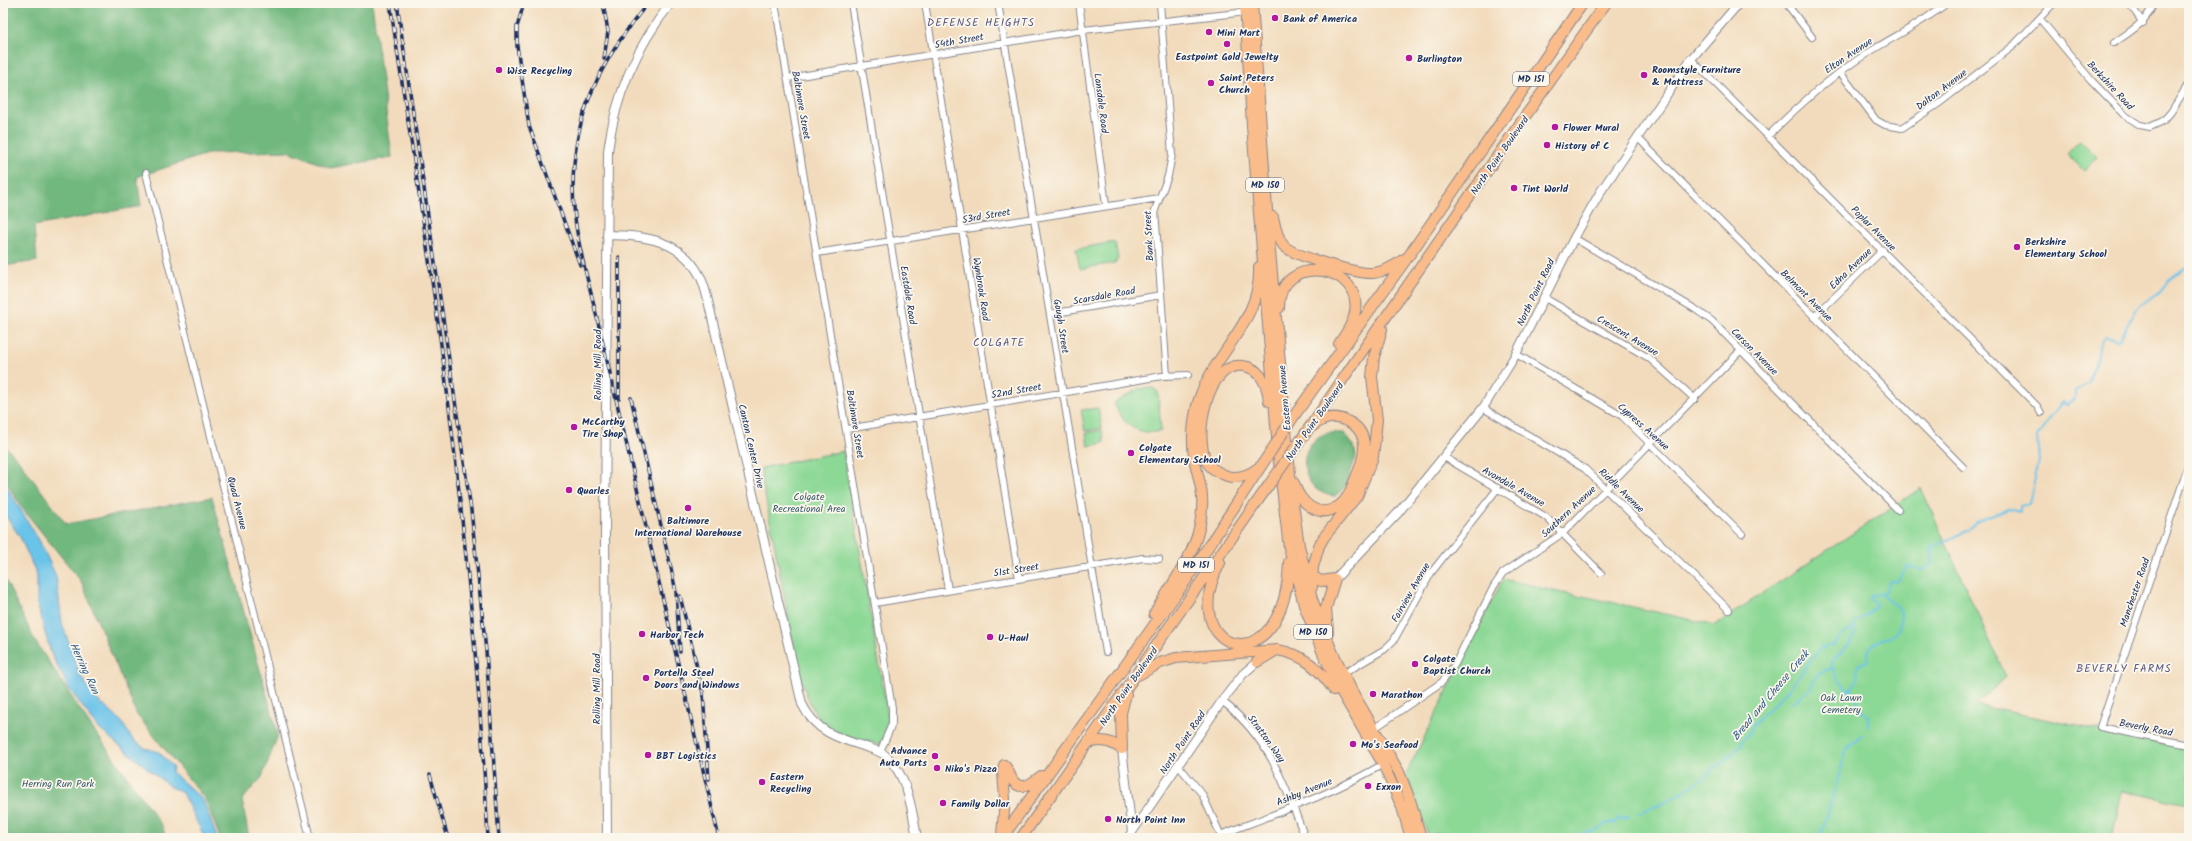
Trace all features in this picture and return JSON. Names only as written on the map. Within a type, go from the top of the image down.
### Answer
[{"type":"main road","name":"North Point Boulevard","points":[[1001,838],[1046,773],[1187,579],[1294,416],[1410,254],[1583,3]]},
{"type":"main road","name":"North Point Boulevard","points":[[1021,838],[1242,525],[1606,3]]},
{"type":"main road","name":"Eastern Avenue","points":[[1250,7],[1280,358],[1289,548],[1312,628],[1333,677],[1351,710],[1371,732]]},
{"type":"main road","name":"Eastern Avenue","points":[[1250,7],[1252,126],[1263,244],[1284,462],[1304,569],[1312,599],[1331,650],[1371,732],[1388,761],[1411,818],[1421,838]]},
{"type":"main road","points":[[1264,178],[1269,188],[1278,236],[1284,246],[1294,253],[1369,273],[1380,272],[1396,265],[1410,254]]},
{"type":"main road","points":[[1123,668],[1196,545],[1202,514],[1202,496],[1194,456],[1197,406],[1216,363],[1243,328],[1255,302],[1260,274],[1259,255],[1263,244]]},
{"type":"main road","points":[[1280,358],[1279,302],[1283,290],[1294,277],[1304,271],[1322,270],[1333,273],[1347,284],[1355,305],[1350,327],[1337,347],[1330,366]]},
{"type":"main road","points":[[1312,599],[1313,567],[1319,546],[1324,537],[1357,496],[1371,463],[1377,420],[1372,377],[1379,338],[1386,317]]},
{"type":"main road","points":[[1267,456],[1257,469],[1247,475],[1231,477],[1216,472],[1205,459],[1201,448],[1201,434],[1206,402],[1218,376],[1230,366],[1239,365],[1251,368],[1264,382],[1269,394],[1284,462],[1298,496],[1310,507],[1322,511],[1333,509],[1340,505],[1348,494],[1364,454],[1364,440],[1359,430],[1350,422],[1335,418],[1320,420],[1308,429]]},
{"type":"main road","points":[[1242,525],[1218,568],[1210,595],[1209,612],[1213,627],[1220,636],[1230,642],[1242,645],[1253,642],[1269,630],[1277,620],[1288,585],[1289,548]]},
{"type":"main road","points":[[1304,569],[1312,578],[1321,581],[1335,579],[1326,608],[1331,650]]},
{"type":"main road","points":[[1257,662],[1277,650]]},
{"type":"main road","points":[[1122,749],[1121,713],[1132,681],[1160,663],[1176,658],[1277,650],[1296,654],[1315,666],[1351,710]]},
{"type":"main road","points":[[1088,743],[1104,740],[1112,742],[1122,749]]},
{"type":"main road","points":[[1001,838],[1006,799],[1002,772],[1004,765],[1010,770],[1011,778],[1015,784],[1024,787],[1046,773]]},
{"type":"main road","name":"Eastern Avenue","points":[[1411,818],[1411,838]]},
{"type":"street","name":"Rolling Mill Road","points":[[607,838],[608,151],[617,103],[641,48],[656,22],[671,3]]},
{"type":"street","name":"Baltimore Street","points":[[775,3],[847,429],[893,716],[890,731],[880,752]]},
{"type":"street","name":"Eastdale Road","points":[[850,3],[948,590]]},
{"type":"street","name":"Wynbrook Road","points":[[925,3],[1019,579]]},
{"type":"street","name":"Gough Street","points":[[998,3],[1106,652]]},
{"type":"street","name":"Lansdale Road","points":[[1080,3],[1106,205]]},
{"type":"street","name":"Bank Street","points":[[1160,3],[1172,155],[1168,176],[1155,210],[1167,376]]},
{"type":"street","name":"North Point Road","points":[[1335,579],[1398,513],[1483,408],[1516,354],[1543,297],[1601,191],[1691,59],[1739,3]]},
{"type":"street","points":[[1786,3],[1812,37]]},
{"type":"street","name":"Elton Avenue","points":[[1768,136],[1810,94],[1840,72],[1925,19],[1947,3]]},
{"type":"street","name":"Dalton Avenue","points":[[1840,72],[1876,120],[1885,125],[1902,128],[1938,104],[2000,57],[2040,19],[2054,3]]},
{"type":"street","points":[[2129,3],[2143,23]]},
{"type":"street","points":[[2114,43],[2143,23],[2150,13],[2154,3]]},
{"type":"street","name":"54th Street","points":[[788,78],[1083,30],[1161,21],[1250,7]]},
{"type":"street","name":"Berkshire Road","points":[[2040,19],[2091,80],[2126,116],[2140,125],[2154,126],[2162,121],[2171,112],[2189,83]]},
{"type":"street","name":"Poplar Avenue","points":[[1691,59],[2038,406],[2041,413]]},
{"type":"street","name":"Belmont Avenue","points":[[1637,137],[1962,467]]},
{"type":"street","name":"Quad Avenue","points":[[146,173],[310,838]]},
{"type":"street","name":"53rd Street","points":[[817,253],[1106,205],[1159,198]]},
{"type":"street","name":"Canton Center Drive","points":[[607,235],[642,236],[662,241],[676,249],[688,260],[701,278],[709,305],[800,700],[810,718],[830,735],[880,752]]},
{"type":"street","name":"Carson Avenue","points":[[1574,238],[1696,309],[1712,321],[1898,510]]},
{"type":"street","name":"Edna Avenue","points":[[1814,316],[1883,250]]},
{"type":"street","name":"Scarsdale Road","points":[[1050,314],[1161,295]]},
{"type":"street","name":"Crescent Avenue","points":[[1543,297],[1649,358],[1695,399]]},
{"type":"street","name":"Southern Avenue","points":[[1371,732],[1442,682],[1455,664],[1499,579],[1504,573],[1562,533],[1607,489],[1740,351]]},
{"type":"street","name":"Cypress Avenue","points":[[1516,354],[1614,411],[1651,444],[1742,534]]},
{"type":"street","name":"52nd Street","points":[[847,429],[1167,376],[1188,376]]},
{"type":"street","name":"Riddle Avenue","points":[[1483,408],[1575,461],[1607,489],[1729,610]]},
{"type":"street","name":"Avondale Avenue","points":[[1444,457],[1538,511],[1601,573]]},
{"type":"street","name":"Manchester Road","points":[[2100,727],[2189,464]]},
{"type":"street","name":"Fairview Avenue","points":[[1343,674],[1385,649],[1394,640],[1431,573],[1498,488]]},
{"type":"street","name":"51st Street","points":[[875,603],[1147,557],[1159,559]]},
{"type":"street","name":"North Point Road","points":[[1132,836],[1222,701],[1243,674],[1257,662]]},
{"type":"street","name":"Stratton Way","points":[[1222,701],[1246,724],[1278,769],[1305,838]]},
{"type":"street","name":"Beverly Road","points":[[2100,727],[2189,745]]},
{"type":"street","points":[[1122,749],[1132,836]]},
{"type":"street","points":[[880,752],[889,760],[902,778],[911,805],[917,838]]},
{"type":"street","name":"Ashby Avenue","points":[[1221,836],[1355,781],[1388,761]]},
{"type":"street","points":[[1178,765],[1202,794],[1221,836]]},
{"type":"green space","points":[[3,3],[372,3],[392,157],[330,168],[289,151],[210,153],[137,177],[141,206],[34,226],[37,261],[3,266]]},
{"type":"green space","points":[[2080,140],[2097,157],[2084,171],[2067,154]]},
{"type":"green space","points":[[1115,242],[1118,259],[1115,263],[1080,269],[1076,249]]},
{"type":"green space","points":[[1153,388],[1158,392],[1161,431],[1145,432],[1126,423],[1114,403],[1138,389]]},
{"type":"green space","points":[[1098,408],[1102,428],[1085,431],[1081,410]]},
{"type":"green space","points":[[1102,430],[1104,443],[1088,446],[1086,433]]},
{"type":"green space","points":[[1330,433],[1344,433],[1354,446],[1356,456],[1346,486],[1335,496],[1324,493],[1315,488],[1309,480],[1305,470],[1305,460],[1307,451],[1313,442],[1322,435]]},
{"type":"green space","points":[[3,444],[16,457],[66,524],[212,497],[278,735],[262,777],[242,800],[249,838],[220,838],[205,799],[137,715],[81,581],[22,508],[3,477]]},
{"type":"green space","name":"Colgate Recreational Area","points":[[843,451],[888,717],[884,737],[879,745],[848,736],[831,729],[819,719],[810,704],[799,673],[762,480],[761,468]]},
{"type":"green space","name":"Oak Lawn Cemetery","points":[[1921,488],[2006,677],[1976,705],[2189,749],[2189,804],[2122,791],[2112,838],[1446,838],[1443,832],[1428,835],[1406,774],[1503,579],[1715,625]]},
{"type":"green space","name":"Herring Run Park","points":[[3,575],[35,641],[88,722],[163,827],[165,838],[3,838]]},
{"type":"water","name":"Herring Run","points":[[3,481],[39,540],[56,576],[62,623],[80,675],[95,698],[121,721],[133,740],[145,748],[159,752],[173,767],[172,772],[203,800],[217,838],[205,838],[182,793],[169,786],[99,729],[70,690],[52,656],[47,640],[37,603],[37,575],[20,537],[3,512]]},
{"type":"waterway","name":"Bread and Cheese Creek","points":[[1868,727],[1868,716],[1863,712],[1850,688],[1857,679],[1858,665],[1868,661],[1868,650],[1872,645],[1898,630],[1901,612],[1900,608],[1887,600],[1883,595],[1890,581],[1898,581],[1907,566],[1922,570],[1933,563],[1931,548],[1968,530],[1978,521],[2009,509],[2020,512],[2020,506],[2029,504],[2039,461],[2037,437],[2062,402],[2066,405],[2075,398],[2075,391],[2089,383],[2102,339],[2105,336],[2113,338],[2116,341],[2119,339],[2138,307],[2160,291],[2170,279],[2183,269],[2189,267]]},
{"type":"waterway","name":"Bread and Cheese Creek","points":[[1852,693],[1835,675],[1832,661],[1850,644],[1856,633],[1854,628],[1855,622],[1867,615],[1876,605],[1875,602],[1870,599],[1870,596],[1884,593]]},
{"type":"waterway","name":"Bread and Cheese Creek","points":[[1638,813],[1662,804],[1706,777],[1711,769],[1722,763],[1741,745],[1743,739],[1750,732],[1755,723],[1787,691],[1820,649],[1834,644],[1842,635],[1854,628]]},
{"type":"waterway","name":"Bread and Cheese Creek","points":[[1793,702],[1811,688],[1817,674],[1832,668]]},
{"type":"waterway","points":[[1820,838],[1847,749],[1862,735]]},
{"type":"waterway","name":"Bread and Cheese Creek","points":[[1570,838],[1595,831],[1605,824],[1615,823],[1618,818],[1623,819],[1629,816]]},
{"type":"waterway","name":"Bread and Cheese Creek","points":[[1561,838],[1566,838]]},
{"type":"railway","points":[[390,3],[438,321],[458,484],[476,661],[488,838]]},
{"type":"railway","points":[[397,3],[471,510],[486,651],[499,838]]},
{"type":"railway","points":[[524,3],[517,27],[517,46],[529,126],[580,265]]},
{"type":"railway","points":[[603,3],[608,31],[604,59]]},
{"type":"railway","points":[[648,3],[612,52],[599,77],[579,129],[573,187],[575,218],[582,260],[593,301],[719,838]]},
{"type":"railway","points":[[619,257],[619,399]]},
{"type":"railway","points":[[631,398],[676,592],[680,652]]},
{"type":"railway","points":[[680,596],[703,693],[709,779]]},
{"type":"railway","points":[[430,775],[448,838]]},
{"type":"place","name":"Bank of America","points":[[1275,18]]},
{"type":"place","name":"Mini Mart","points":[[1209,32]]},
{"type":"place","name":"Eastpoint Gold Jewelty","points":[[1227,44]]},
{"type":"place","name":"Burlington","points":[[1409,58]]},
{"type":"place","name":"Wise Recycling","points":[[499,70]]},
{"type":"place","name":"Roomstyle Furniture & Mattress","points":[[1644,75]]},
{"type":"place","name":"Saint Peters Church","points":[[1211,83]]},
{"type":"place","name":"Flower Mural","points":[[1555,127]]},
{"type":"place","name":"History of C","points":[[1547,145]]},
{"type":"place","name":"Tint World","points":[[1514,188]]},
{"type":"place","name":"Berkshire Elementary School","points":[[2017,247]]},
{"type":"place","name":"McCarthy Tire Shop","points":[[574,427]]},
{"type":"place","name":"Colgate Elementary School","points":[[1131,453]]},
{"type":"place","name":"Quarles","points":[[569,490]]},
{"type":"place","name":"Baltimore International Warehouse","points":[[688,508]]},
{"type":"place","name":"Harbor Tech","points":[[642,634]]},
{"type":"place","name":"U-Haul","points":[[990,637]]},
{"type":"place","name":"Colgate Baptist Church","points":[[1415,664]]},
{"type":"place","name":"Portella Steel Doors and Windows","points":[[646,678]]},
{"type":"place","name":"Marathon","points":[[1373,694]]},
{"type":"place","name":"Mo's Seafood","points":[[1353,744]]},
{"type":"place","name":"BBT Logistics","points":[[648,755]]},
{"type":"place","name":"Advance Auto Parts","points":[[935,756]]},
{"type":"place","name":"Niko's Pizza","points":[[937,768]]},
{"type":"place","name":"Eastern Recycling","points":[[762,782]]},
{"type":"place","name":"Exxon","points":[[1368,786]]},
{"type":"place","name":"Family Dollar","points":[[943,803]]},
{"type":"place","name":"North Point Inn","points":[[1108,819]]},
{"type":"district","name":"DEFENSE HEIGHTS","points":[[981,22]]},
{"type":"district","name":"COLGATE","points":[[999,342]]},
{"type":"district","name":"BEVERLY FARMS","points":[[2124,668]]}]
